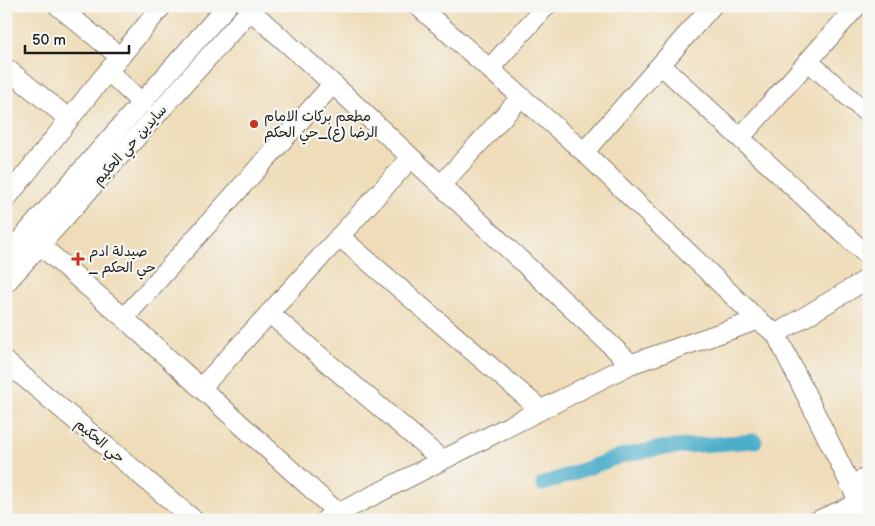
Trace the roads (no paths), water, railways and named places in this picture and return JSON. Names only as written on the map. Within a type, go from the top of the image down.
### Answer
[{"type":"street","points":[[58,6],[114,64],[142,103]]},
{"type":"street","points":[[10,188],[162,6]]},
{"type":"street","name":"سايدين حي الحكيم","points":[[6,256],[227,6]]},
{"type":"street","points":[[418,6],[584,152],[758,320],[776,334],[868,520]]},
{"type":"street","points":[[490,68],[546,6]]},
{"type":"street","points":[[584,152],[712,6]]},
{"type":"street","points":[[740,138],[857,6]]},
{"type":"street","points":[[252,8],[631,364]]},
{"type":"street","name":"سايدين حي الحكيم","points":[[6,283],[252,8]]},
{"type":"street","points":[[808,62],[869,115]]},
{"type":"street","points":[[661,65],[869,257]]},
{"type":"street","points":[[6,68],[69,119]]},
{"type":"street","points":[[124,318],[333,84]]},
{"type":"street","points":[[441,185],[521,97]]},
{"type":"street","points":[[201,388],[411,158]]},
{"type":"street","points":[[339,236],[541,410]]},
{"type":"street","points":[[40,245],[201,388],[332,516],[631,364],[758,320]]},
{"type":"street","points":[[776,334],[869,278]]},
{"type":"street","points":[[269,313],[442,460]]},
{"type":"street","name":"حي الحكيم","points":[[6,362],[194,520]]},
{"type":"street","points":[[850,485],[869,477]]},
{"type":"street","points":[[819,520],[859,503]]},
{"type":"waterway","points":[[543,484],[621,456],[660,448],[755,441]]},
{"type":"place","name":"مطعم بركات الامام الرضا (ع)_حي الحكم","points":[[254,124]]},
{"type":"place","name":"صيدلة ادم _ حي الحكم","points":[[78,259]]}]
